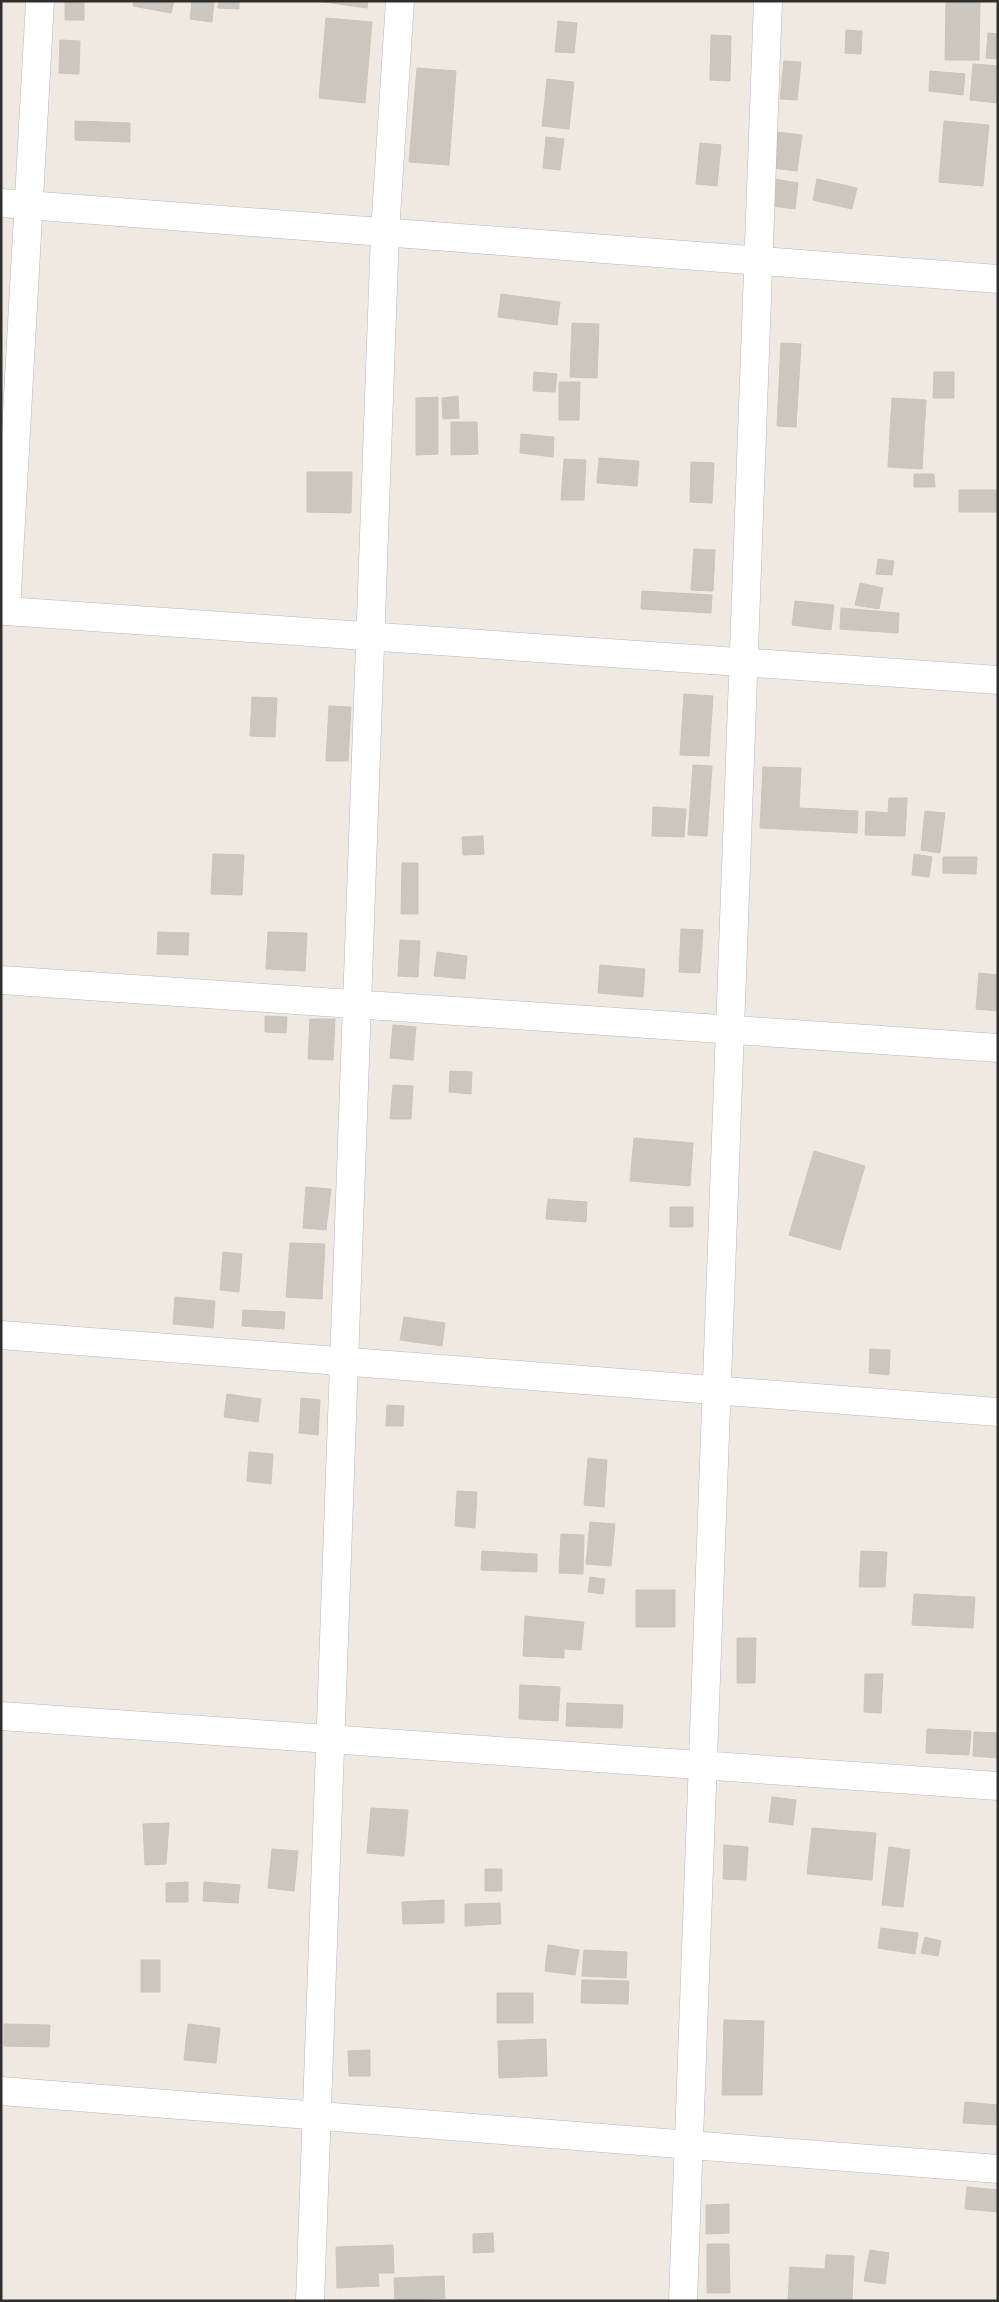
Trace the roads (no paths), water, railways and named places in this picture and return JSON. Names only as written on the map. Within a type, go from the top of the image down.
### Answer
[{"type":"street","points":[[40,1],[6,611],[998,680]]},
{"type":"street","points":[[310,2301],[385,232],[400,1]]},
{"type":"street","points":[[683,2301],[768,1]]},
{"type":"street","points":[[1,203],[998,279]]},
{"type":"street","points":[[1,980],[998,1048]]},
{"type":"street","points":[[1,1335],[998,1412]]},
{"type":"street","points":[[1,1716],[998,1786]]},
{"type":"street","points":[[1,2091],[998,2169]]}]
